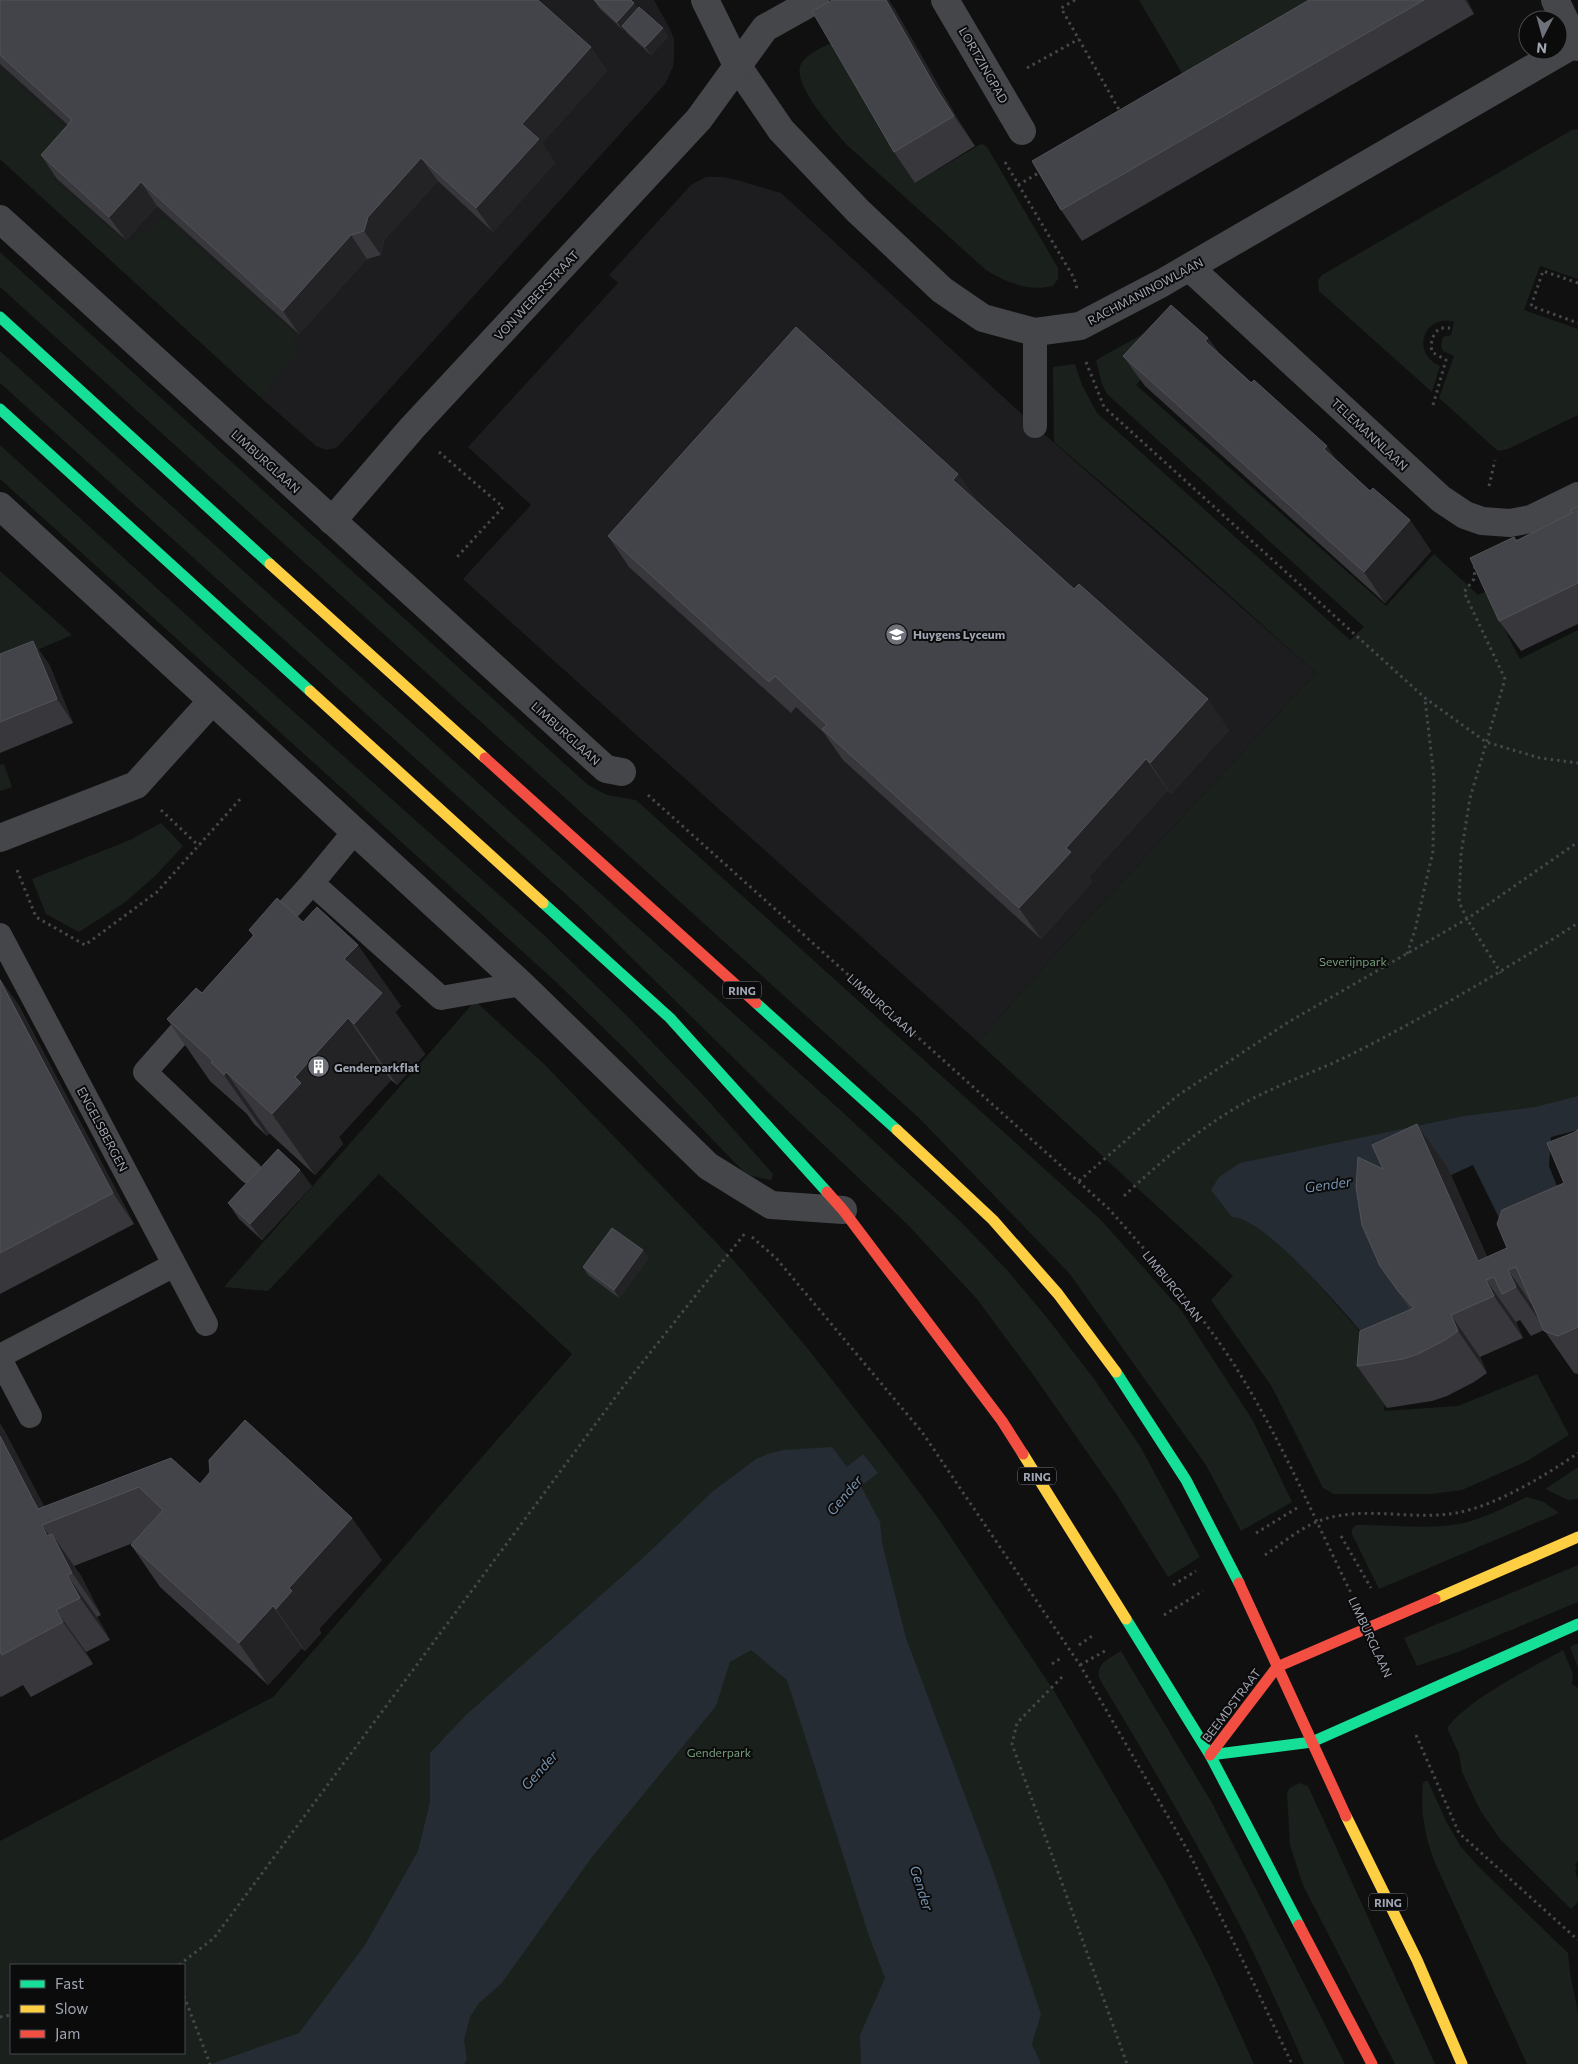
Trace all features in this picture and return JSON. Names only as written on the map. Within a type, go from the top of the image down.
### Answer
[{"type":"main road","name":"RING","points":[[0,317],[282,576],[873,1108],[993,1220],[1058,1294],[1123,1381],[1186,1480],[1233,1572],[1366,1858],[1414,1953],[1462,2064]]},
{"type":"main road","name":"RING","points":[[0,409],[670,1018],[843,1210],[1002,1420],[1134,1632],[1210,1755],[1369,2060]]},
{"type":"main road","name":"BEEMDSTRAAT","points":[[1210,1755],[1276,1667],[1578,1537]]},
{"type":"main road","name":"BEEMDSTRAAT","points":[[1210,1755],[1312,1742],[1578,1624]]},
{"type":"street","name":"RACHMANINOWLAAN","points":[[705,0],[738,67],[781,130],[858,211],[942,290],[983,318],[1035,332],[1080,326],[1190,268],[1577,45]]},
{"type":"street","name":"VON WEBERSTRAAT","points":[[332,521],[412,428],[699,119],[765,28],[816,0]]},
{"type":"street","name":"LORTZINGPAD","points":[[945,0],[1022,131]]},
{"type":"street","points":[[1555,0],[1577,45]]},
{"type":"street","name":"LIMBURGLAAN","points":[[0,219],[606,769],[622,772]]},
{"type":"street","name":"TELEMANNLAAN","points":[[1190,268],[1441,500],[1465,515],[1482,521],[1496,522],[1531,519],[1578,496]]},
{"type":"street","points":[[0,506],[522,984],[708,1166],[771,1205],[843,1210]]},
{"type":"street","points":[[2,838],[136,785],[212,700]]},
{"type":"lane","points":[[1035,332],[1035,426]]},
{"type":"lane","points":[[254,948],[355,831]]},
{"type":"lane","points":[[312,883],[441,998],[522,984]]},
{"type":"lane","name":"ENGELSBERGEN","points":[[0,935],[206,1324]]},
{"type":"lane","points":[[216,992],[145,1072],[250,1172]]},
{"type":"lane","points":[[30,1416],[0,1358],[174,1265]]},
{"type":"path","points":[[1075,0],[1061,8],[1122,114]]},
{"type":"path","points":[[996,86],[1079,39]]},
{"type":"path","points":[[1018,185],[1043,170]]},
{"type":"path","points":[[1578,283],[1544,271],[1531,306],[1578,323]]},
{"type":"path","points":[[1080,326],[1082,350],[1104,407],[1425,698],[1486,742],[1540,758],[1578,763]]},
{"type":"path","points":[[1433,405],[1446,360],[1432,352],[1432,343],[1436,332],[1440,328],[1450,328]]},
{"type":"path","points":[[434,447],[502,507],[457,557]]},
{"type":"path","points":[[1488,493],[1495,460]]},
{"type":"path","points":[[1476,560],[1474,579],[1464,592],[1505,678],[1470,798],[1461,854],[1459,902],[1467,919],[1501,973]]},
{"type":"path","points":[[1407,955],[1415,930],[1433,851],[1434,778],[1425,698]]},
{"type":"path","name":"LIMBURGLAAN","points":[[622,772],[1109,1209],[1173,1282],[1234,1365],[1278,1441],[1368,1628]]},
{"type":"path","points":[[136,785],[199,846]]},
{"type":"path","points":[[2,838],[36,917],[85,944],[157,892],[242,797]]},
{"type":"path","points":[[1079,1182],[1177,1096],[1290,1021],[1467,919],[1578,842]]},
{"type":"path","points":[[1124,1196],[1158,1164],[1244,1103],[1356,1053],[1501,973],[1578,923]]},
{"type":"path","points":[[181,1964],[214,1938],[623,1387],[746,1232],[776,1258],[922,1432],[1080,1666],[1188,1850],[1292,2064]]},
{"type":"path","points":[[1080,1666],[1317,1522],[1349,1514],[1455,1513],[1480,1507],[1554,1470],[1578,1453]]},
{"type":"path","points":[[1255,1534],[1297,1508]]},
{"type":"path","name":"LIMBURGLAAN","points":[[1341,1536],[1372,1590]]},
{"type":"path","points":[[1173,1585],[1202,1567]]},
{"type":"path","points":[[1052,1664],[1061,1658]]},
{"type":"path","points":[[1062,1677],[1017,1723],[1012,1744],[1128,2064]]},
{"type":"path","points":[[1401,1703],[1460,1833],[1578,1940]]},
{"type":"path","points":[[185,1999],[210,2064]]},
{"type":"shaded area","points":[[0,0],[654,0],[674,39],[674,59],[673,67],[665,84],[340,444],[336,448],[326,450],[316,446],[260,397],[0,159]]},
{"type":"shaded area","name":"Huygens Lyceum","points":[[706,177],[723,177],[781,193],[1035,426],[1316,673],[1056,953],[978,1042],[463,579],[531,505],[468,447],[618,283],[609,275],[691,185]]},
{"type":"green space","points":[[1139,0],[1326,0],[1186,80]]},
{"type":"green space","points":[[833,42],[915,183],[979,145],[982,144],[987,147],[1058,268],[1058,279],[1053,286],[1035,288],[1018,285],[986,270],[847,145],[815,106],[802,83],[800,73],[803,60],[815,51]]},
{"type":"green space","points":[[0,68],[78,139],[67,164],[54,179],[128,244],[141,230],[147,234],[163,215],[297,335],[292,340],[301,349],[260,397],[0,159]]},
{"type":"green space","points":[[1578,129],[1578,279],[1540,266],[1524,310],[1578,329],[1578,415],[1508,449],[1498,451],[1439,398],[1454,356],[1443,351],[1441,346],[1443,337],[1451,335],[1454,322],[1444,321],[1435,323],[1424,336],[1425,352],[1431,360],[1440,366],[1432,392],[1319,291],[1318,280],[1322,275],[1572,130]]},
{"type":"green space","points":[[0,252],[588,785],[607,795],[636,800],[1101,1220],[1181,1310],[1252,1419],[1292,1502],[1241,1531],[1206,1465],[1069,1273],[919,1118],[0,287]]},
{"type":"green space","name":"Severijnpark","points":[[1168,320],[1186,329],[1136,385],[1386,606],[1434,554],[1478,595],[1485,592],[1520,659],[1578,630],[1578,1126],[1447,1165],[1284,1249],[1307,1271],[1391,1367],[1384,1411],[1458,1406],[1537,1374],[1569,1435],[1527,1461],[1462,1490],[1431,1494],[1334,1494],[1323,1488],[1272,1387],[1211,1300],[1233,1276],[978,1042],[1056,953],[1316,673],[1167,539],[1054,442],[1053,367],[1075,364],[1082,385],[1097,413],[1350,640],[1364,627],[1107,394],[1102,384],[1096,360]]},
{"type":"green space","points":[[0,351],[838,1108],[960,1221],[1007,1270],[1094,1379],[1140,1446],[1200,1557],[1168,1577],[1117,1495],[1034,1376],[977,1299],[908,1225],[770,1094],[582,909],[0,383]]},
{"type":"green space","points":[[0,445],[239,663],[543,934],[626,1015],[703,1095],[773,1174],[772,1179],[752,1176],[743,1171],[625,1049],[554,980],[0,479]]},
{"type":"green space","points":[[0,571],[72,635],[0,666]]},
{"type":"green space","points":[[4,764],[12,787],[0,791],[0,765]]},
{"type":"green space","points":[[161,823],[183,846],[155,876],[124,903],[79,932],[46,914],[32,879],[130,840]]},
{"type":"green space","name":"Genderpark","points":[[475,1001],[544,1064],[736,1263],[808,1349],[938,1518],[1056,1694],[1165,1881],[1210,1967],[1254,2064],[0,2064],[0,1841],[273,1697],[572,1354],[379,1174],[268,1291],[224,1287]]},
{"type":"green space","points":[[1578,1467],[1578,1499],[1568,1500],[1545,1489]]},
{"type":"green space","points":[[1527,1497],[1544,1502],[1559,1513],[1379,1589],[1352,1534],[1352,1529],[1356,1525],[1420,1527],[1459,1524],[1485,1516]]},
{"type":"green space","points":[[1578,1565],[1578,1602],[1458,1652],[1417,1666],[1404,1638]]},
{"type":"green space","points":[[1578,1643],[1578,1668],[1570,1647]]},
{"type":"green space","points":[[1563,1650],[1573,1674],[1572,1684],[1578,1688],[1578,1861],[1575,1865],[1577,1867],[1575,1871],[1578,1880],[1578,1902],[1571,1909],[1500,1839],[1480,1810],[1462,1772],[1459,1754],[1447,1728],[1457,1717],[1485,1695]]},
{"type":"green space","points":[[1121,1651],[1212,1803],[1345,2064],[1304,2064],[1262,1971],[1219,1886],[1169,1796],[1099,1678],[1102,1665]]},
{"type":"green space","points":[[1425,1781],[1428,1781],[1447,1823],[1461,1847],[1479,1867],[1568,1953],[1578,2012],[1578,2064],[1527,2064],[1435,1863],[1428,1843],[1423,1814],[1422,1794]]},
{"type":"green space","points":[[1299,1783],[1308,1786],[1435,2064],[1395,2064],[1303,1885],[1290,1845],[1287,1792]]},
{"type":"water","name":"Gender","points":[[1578,1096],[1578,1130],[1551,1137],[1549,1166],[1566,1209],[1506,1232],[1473,1165],[1438,1181],[1443,1345],[1391,1367],[1292,1256],[1249,1222],[1232,1217],[1211,1190],[1219,1177],[1240,1163],[1464,1116],[1535,1107]]},
{"type":"water","name":"Gender","points":[[832,1447],[847,1467],[863,1454],[878,1473],[861,1486],[880,1522],[882,1543],[906,1638],[994,1873],[1041,2014],[1032,2044],[1041,2064],[861,2064],[860,2035],[885,1978],[869,1936],[787,1680],[751,1650],[730,1662],[716,1706],[592,1857],[501,1984],[479,2003],[470,2017],[464,2040],[467,2060],[464,2064],[211,2064],[299,2033],[365,1945],[418,1851],[430,1802],[430,1753],[466,1715],[644,1557],[712,1492],[756,1459],[783,1450]]},
{"type":"building","points":[[0,0],[538,0],[591,47],[522,124],[539,139],[476,208],[421,158],[368,217],[364,231],[351,235],[283,311],[141,182],[109,217],[41,155],[72,120],[0,55]]},
{"type":"building","points":[[594,0],[631,0],[634,3],[617,22]]},
{"type":"building","points":[[832,0],[886,0],[954,116],[894,152],[812,11]]},
{"type":"building","points":[[1309,0],[1424,0],[1061,210],[1032,161]]},
{"type":"building","points":[[639,7],[663,28],[645,47],[622,26]]},
{"type":"building","points":[[1171,305],[1208,338],[1205,341],[1251,383],[1254,380],[1327,446],[1324,449],[1370,491],[1373,488],[1410,520],[1364,572],[1123,356]]},
{"type":"building","points":[[796,327],[958,474],[953,480],[1074,589],[1079,584],[1208,699],[1150,763],[1146,759],[1066,848],[1071,852],[1019,908],[822,729],[827,725],[775,676],[769,682],[608,536]]},
{"type":"building","points":[[1578,506],[1578,583],[1499,621],[1470,558],[1514,537],[1516,541],[1572,513],[1570,510]]},
{"type":"building","points":[[33,641],[57,699],[0,722],[0,654]]},
{"type":"building","points":[[277,898],[303,922],[317,907],[358,945],[344,959],[382,993],[354,1024],[348,1018],[295,1077],[301,1083],[272,1114],[226,1072],[224,1075],[211,1062],[213,1061],[167,1019],[196,988],[202,993],[254,935],[249,930]]},
{"type":"building","points":[[0,980],[113,1193],[0,1253]]},
{"type":"building","points":[[1417,1124],[1478,1261],[1507,1248],[1497,1224],[1502,1210],[1564,1183],[1547,1143],[1578,1129],[1578,1327],[1558,1336],[1544,1331],[1516,1267],[1508,1270],[1516,1287],[1502,1294],[1494,1277],[1486,1280],[1494,1296],[1451,1315],[1458,1331],[1445,1340],[1418,1354],[1403,1359],[1357,1366],[1360,1331],[1414,1308],[1398,1291],[1380,1266],[1362,1225],[1356,1187],[1358,1157],[1383,1169],[1372,1145]]},
{"type":"building","points":[[278,1149],[300,1170],[250,1224],[228,1203]]},
{"type":"building","points":[[612,1228],[643,1250],[614,1290],[583,1267]]},
{"type":"building","points":[[245,1420],[352,1518],[289,1588],[292,1591],[276,1609],[273,1606],[239,1643],[131,1545],[163,1510],[139,1487],[42,1525],[47,1536],[52,1534],[72,1573],[67,1575],[80,1598],[56,1610],[63,1622],[2,1655],[0,1652],[0,1436],[38,1509],[171,1458],[200,1484],[210,1472],[209,1460]]},
{"type":"traffic: fast","points":[[0,317],[270,564]]},
{"type":"traffic: fast","points":[[0,409],[310,691]]},
{"type":"traffic: fast","points":[[543,903],[670,1018],[827,1192]]},
{"type":"traffic: fast","points":[[756,1003],[897,1130]]},
{"type":"traffic: fast","points":[[1116,1372],[1186,1480],[1239,1583]]},
{"type":"traffic: fast","points":[[1126,1619],[1210,1755],[1299,1925]]},
{"type":"traffic: fast","points":[[1210,1755],[1312,1742],[1578,1624]]},
{"type":"traffic: slow","points":[[270,564],[485,758]]},
{"type":"traffic: slow","points":[[310,691],[543,903]]},
{"type":"traffic: slow","points":[[897,1130],[993,1220],[1058,1294],[1116,1372]]},
{"type":"traffic: slow","points":[[1023,1454],[1126,1619]]},
{"type":"traffic: slow","points":[[1435,1599],[1578,1537]]},
{"type":"traffic: slow","points":[[1346,1816],[1417,1960],[1462,2064]]},
{"type":"traffic: jam","points":[[485,758],[756,1003]]},
{"type":"traffic: jam","points":[[827,1192],[843,1210],[1002,1421],[1023,1454]]},
{"type":"traffic: jam","points":[[1239,1583],[1346,1816]]},
{"type":"traffic: jam","points":[[1210,1755],[1277,1667],[1435,1599]]},
{"type":"traffic: jam","points":[[1299,1925],[1372,2064]]},
{"type":"place","name":"Huygens Lyceum","points":[[897,634]]},
{"type":"place","name":"Genderparkflat","points":[[318,1067]]}]
